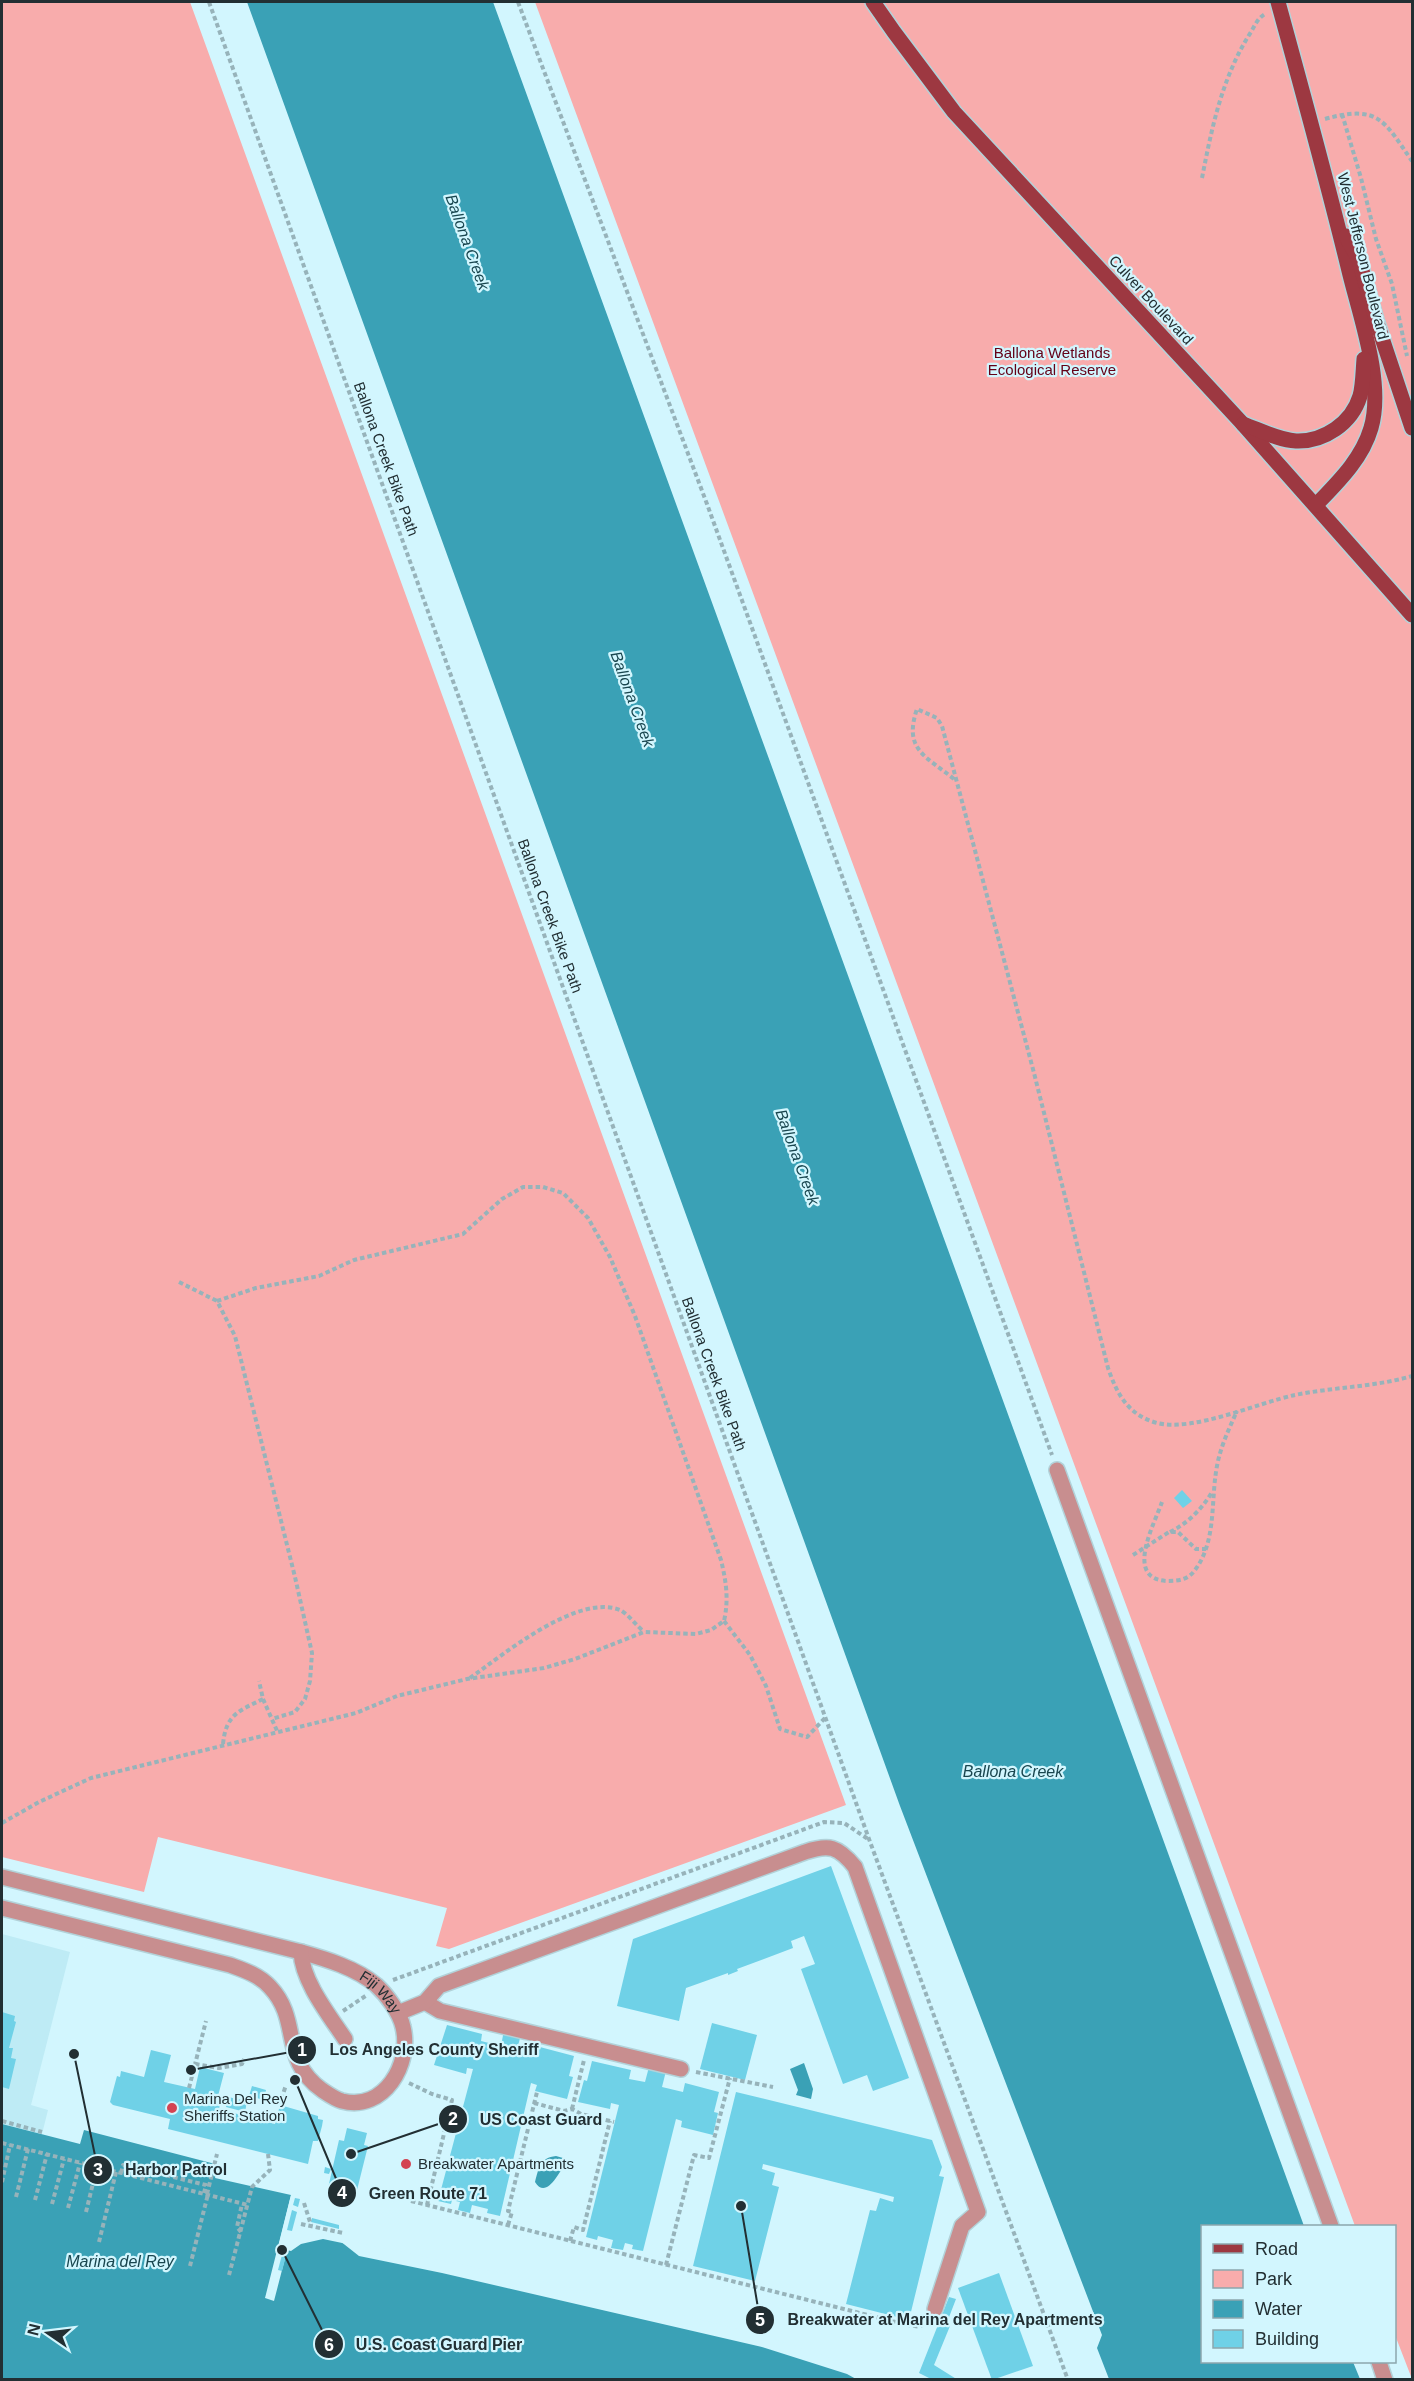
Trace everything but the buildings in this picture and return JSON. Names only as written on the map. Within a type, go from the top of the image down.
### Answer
[{"type":"main road","name":"Culver Boulevard","points":[[873,2],[954,112],[1241,422],[1413,615]]},
{"type":"main road","name":"West Jefferson Boulevard","points":[[1278,3],[1336,217],[1366,339],[1374,402],[1371,427],[1363,447],[1352,466],[1316,505]]},
{"type":"main road","points":[[1336,217],[1359,260],[1376,320],[1413,428]]},
{"type":"main road","points":[[1241,422],[1281,438],[1298,441],[1322,436],[1338,427],[1351,416],[1360,395],[1366,339]]},
{"type":"street","points":[[1058,1470],[1331,2225]]},
{"type":"street","points":[[398,2013],[425,2002],[439,1986],[805,1852],[823,1847],[831,1848],[847,1857],[855,1866],[983,2215],[962,2226],[935,2309]]},
{"type":"street","name":"Fiji Way","points":[[2,1877],[301,1952],[348,1968],[376,1985],[398,2013],[405,2042],[397,2075]]},
{"type":"street","points":[[2,1908],[230,1965],[252,1973],[270,1987],[279,2000],[288,2019],[293,2049],[303,2073],[312,2083],[340,2101],[355,2103],[368,2101],[390,2086],[397,2075]]},
{"type":"street","points":[[301,1952],[306,1977],[345,2039]]},
{"type":"street","points":[[425,2002],[440,2011],[681,2069]]},
{"type":"street","points":[[1380,2363],[1385,2379]]},
{"type":"path","name":"Ballona Creek Bike Path","points":[[209,2],[825,1718],[1068,2379]]},
{"type":"path","points":[[518,2],[711,515],[1058,1470]]},
{"type":"path","points":[[1202,178],[1214,117],[1242,46],[1260,17],[1278,3]]},
{"type":"path","points":[[1342,114],[1376,239],[1392,284],[1409,362]]},
{"type":"path","points":[[1311,123],[1342,114],[1374,115],[1386,124],[1413,161]]},
{"type":"path","points":[[954,779],[920,751],[913,740],[911,726],[917,709],[937,718],[942,726],[954,779],[1034,1073],[1103,1349],[1115,1388],[1123,1402],[1133,1412],[1157,1422],[1176,1425],[1298,1395],[1413,1376]]},
{"type":"path","points":[[2,1823],[39,1802],[92,1778],[356,1713],[397,1696],[467,1679],[544,1668],[575,1659],[644,1632],[696,1634],[711,1630],[724,1621],[728,1607],[727,1584],[721,1560],[635,1316],[610,1257],[588,1218],[563,1194],[543,1187],[523,1187],[502,1199],[463,1234],[354,1260],[319,1276],[256,1288],[217,1301]]},
{"type":"path","points":[[179,1282],[217,1301],[236,1336],[296,1577],[312,1653],[310,1681],[305,1699],[295,1712],[272,1719]]},
{"type":"path","points":[[1162,1502],[1145,1549],[1144,1565],[1148,1574],[1155,1580],[1186,1579],[1196,1569],[1206,1549],[1218,1458],[1238,1410]]},
{"type":"path","points":[[1133,1555],[1182,1526],[1205,1504],[1214,1489]]},
{"type":"path","points":[[1169,1532],[1178,1532],[1196,1549],[1206,1549]]},
{"type":"path","points":[[467,1679],[527,1637],[582,1609],[598,1606],[621,1611],[644,1632]]},
{"type":"path","points":[[724,1621],[750,1655],[766,1686],[780,1729],[807,1737],[825,1718]]},
{"type":"path","points":[[259,1680],[263,1699],[278,1733]]},
{"type":"path","points":[[223,1744],[225,1730],[233,1715],[263,1699]]},
{"type":"path","points":[[376,1985],[825,1822],[844,1823],[869,1839]]},
{"type":"path","points":[[189,2088],[206,2021]]},
{"type":"path","points":[[572,2109],[588,2047]]},
{"type":"path","points":[[195,2064],[219,2068],[242,2064],[244,2059]]},
{"type":"path","points":[[681,2069],[773,2087]]},
{"type":"path","points":[[397,2075],[423,2090],[452,2100],[427,2205]]},
{"type":"path","points":[[666,2265],[694,2155],[709,2158],[730,2078]]},
{"type":"path","points":[[283,2106],[281,2100],[286,2085]]},
{"type":"path","points":[[508,2225],[512,2212],[508,2211],[537,2092]]},
{"type":"path","points":[[534,2103],[564,2111],[572,2109],[581,2114],[612,2122],[583,2230],[574,2227],[570,2241]]},
{"type":"path","points":[[2,2121],[42,2132]]},
{"type":"path","points":[[2,2143],[248,2205]]},
{"type":"path","points":[[2,2182],[3,2164],[10,2145]]},
{"type":"path","points":[[16,2197],[28,2149]]},
{"type":"path","points":[[35,2200],[47,2154]]},
{"type":"path","points":[[190,2266],[217,2154]]},
{"type":"path","points":[[230,2275],[252,2187],[270,2170],[268,2154]]},
{"type":"path","points":[[52,2204],[64,2159]]},
{"type":"path","points":[[68,2208],[80,2163]]},
{"type":"path","points":[[99,2242],[123,2165],[206,2185],[206,2194]]},
{"type":"path","points":[[86,2212],[97,2167]]},
{"type":"path","points":[[411,2201],[908,2325],[920,2327],[935,2309]]},
{"type":"path","points":[[304,2203],[311,2225]]},
{"type":"path","points":[[241,2233],[237,2227],[242,2204]]},
{"type":"path","points":[[302,2224],[343,2233]]},
{"type":"shaded area","points":[[2,1934],[70,1952],[31,2105],[48,2110],[42,2134],[2,2124]]},
{"type":"green space","points":[[2,2],[190,2],[846,1805],[449,1949],[436,1946],[447,1908],[158,1837],[144,1892],[2,1857]]},
{"type":"green space","name":"Ballona Wetlands Ecological Reserve","points":[[535,2],[1412,2],[1412,2379],[1396,2338],[1396,2225],[1355,2225]]},
{"type":"water","name":"Ballona Creek","points":[[247,2],[493,2],[1304,2225],[1201,2225],[1201,2363],[1353,2363],[1360,2379],[1109,2379],[1097,2348],[1102,2335],[900,1806]]},
{"type":"water","points":[[804,2063],[813,2089],[811,2099],[796,2095],[798,2090],[790,2069]]},
{"type":"water","name":"Marina del Rey","points":[[2,2124],[80,2144],[84,2130],[219,2165],[215,2178],[291,2195],[278,2248],[291,2251],[301,2244],[323,2239],[586,2294],[872,2379],[2,2379]]},
{"type":"water","points":[[556,2156],[563,2158],[565,2164],[548,2187],[539,2187],[535,2182],[541,2164]]},
{"type":"pier","points":[[291,2195],[294,2196],[281,2246],[288,2247],[274,2301],[265,2298]]},
{"type":"pier","points":[[341,2239],[587,2291],[769,2337],[854,2366],[875,2380],[856,2379],[847,2374],[762,2347],[359,2256],[340,2241]]},
{"type":"place","name":"Harbor Patrol","points":[[74,2054]]},
{"type":"place","name":"Los Angeles County Sheriff","points":[[191,2070]]},
{"type":"place","name":"Green Route 71","points":[[295,2080]]},
{"type":"place","name":"Marina Del Rey Sheriffs Station","points":[[172,2108]]},
{"type":"place","name":"US Coast Guard","points":[[351,2154]]},
{"type":"place","name":"Breakwater Apartments","points":[[406,2164]]},
{"type":"place","name":"Breakwater at Marina del Rey Apartments","points":[[741,2206]]},
{"type":"place","name":"U.S. Coast Guard Pier","points":[[282,2250]]}]
